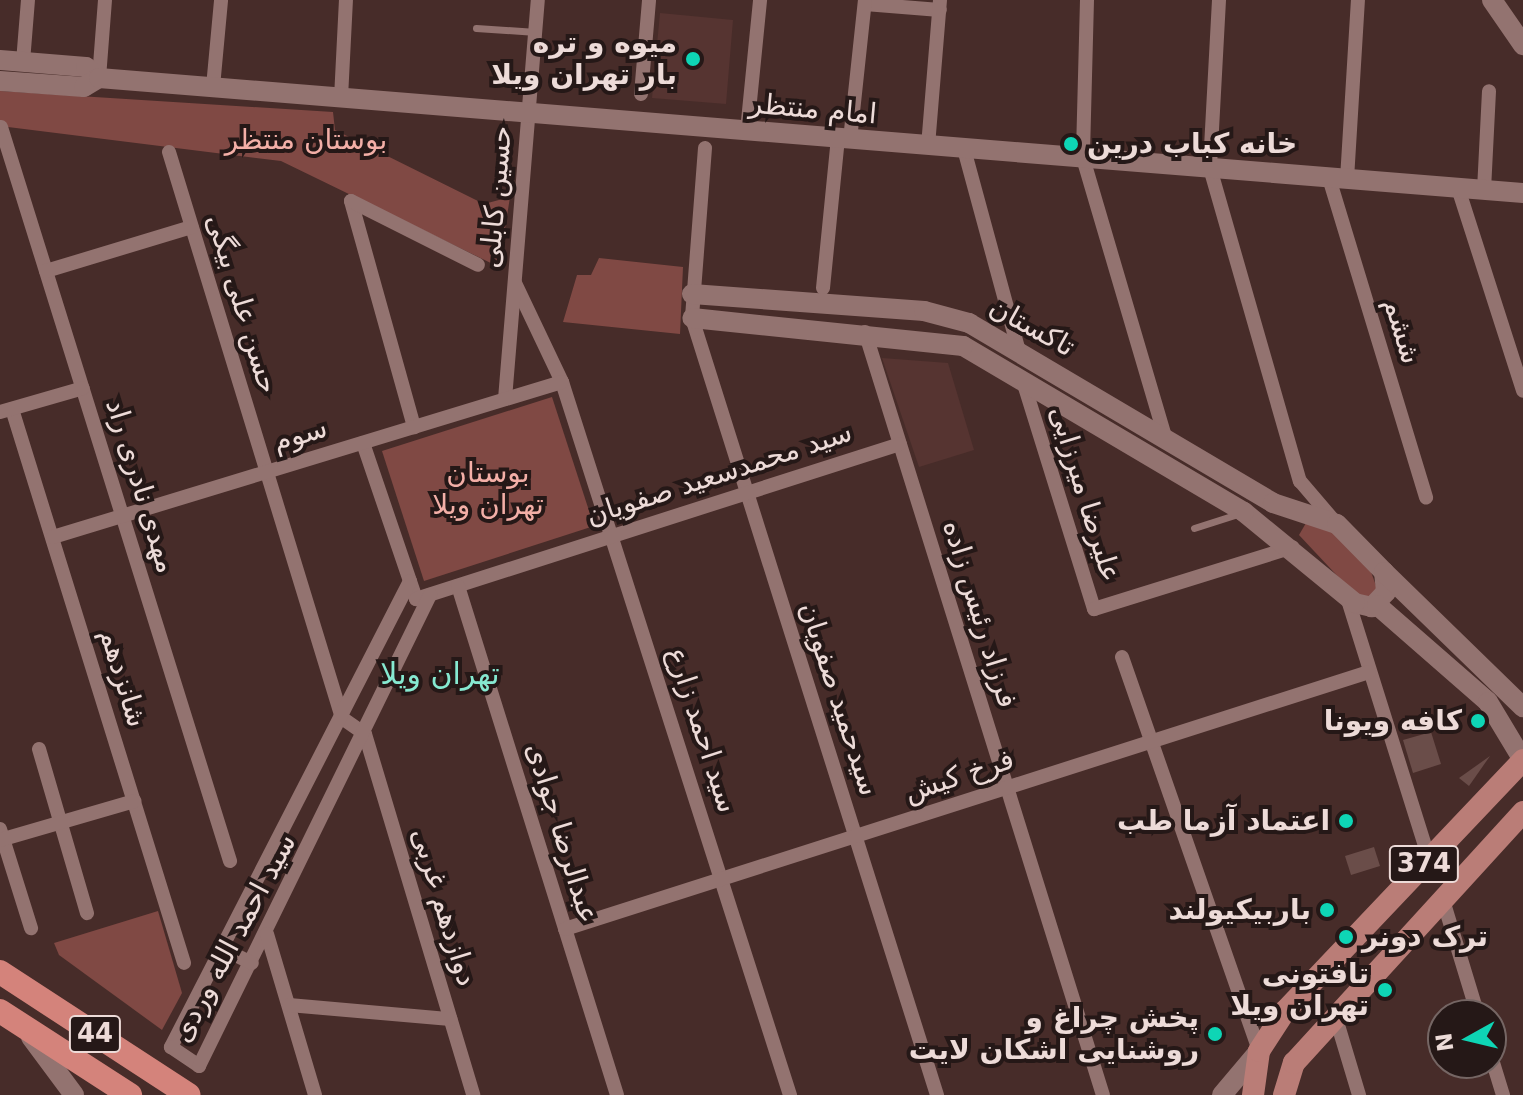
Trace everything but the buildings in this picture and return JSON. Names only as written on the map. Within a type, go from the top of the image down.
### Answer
[{"type":"highway","name":"44","points":[[0,972],[189,1095]]},
{"type":"highway","name":"44","points":[[7,1016],[130,1095]]},
{"type":"main road","name":"374","points":[[1253,1095],[1259,1051],[1285,1011],[1523,760]]},
{"type":"main road","name":"374","points":[[1284,1095],[1294,1063],[1523,812]]},
{"type":"street","points":[[23,62],[28,0]]},
{"type":"street","points":[[99,78],[105,0]]},
{"type":"street","points":[[213,87],[221,0]]},
{"type":"street","points":[[341,98],[346,0]]},
{"type":"street","name":"حسین کابلی","points":[[505,399],[538,0]]},
{"type":"street","points":[[641,94],[649,0]]},
{"type":"street","points":[[747,131],[760,0]]},
{"type":"street","points":[[1087,0],[1083,158],[1166,440]]},
{"type":"street","points":[[1219,0],[1210,168],[1300,481],[1384,572],[1523,707]]},
{"type":"street","points":[[1338,178],[1358,0]]},
{"type":"street","points":[[1492,0],[1523,45]]},
{"type":"street","points":[[823,288],[865,2],[940,5],[928,146]]},
{"type":"street","name":"امام منتظر","points":[[0,60],[86,67],[99,78]]},
{"type":"street","name":"امام منتظر","points":[[0,81],[84,87],[99,78],[1523,193]]},
{"type":"street","points":[[1484,190],[1489,91]]},
{"type":"street","name":"مهدی نادری راد","points":[[1,127],[230,861]]},
{"type":"street","name":"سیدحمید صفویان","points":[[705,148],[692,318],[937,1095]]},
{"type":"street","points":[[964,149],[1018,348]]},
{"type":"street","name":"حسن علی بیگی","points":[[169,152],[342,718]]},
{"type":"street","name":"ششم","points":[[1338,178],[1426,498]]},
{"type":"street","points":[[1458,188],[1523,391]]},
{"type":"street","points":[[414,427],[351,201],[478,265]]},
{"type":"street","points":[[46,271],[192,227]]},
{"type":"street","name":"سید احمد زارع","points":[[515,283],[562,382],[790,1095]]},
{"type":"street","name":"تاکستان","points":[[692,294],[947,315],[1018,348],[1273,503],[1337,524]]},
{"type":"street","points":[[865,332],[866,308]]},
{"type":"street","name":"تاکستان","points":[[692,318],[865,332],[963,346],[1022,378],[1244,512],[1293,547],[1347,597]]},
{"type":"street","name":"فرزاد رئیس زاده","points":[[865,332],[1103,1095]]},
{"type":"street","name":"علیرضا میرزایی","points":[[1022,378],[1094,609],[1293,547]]},
{"type":"street","name":"سوم","points":[[53,537],[562,382]]},
{"type":"street","points":[[6,411],[83,388]]},
{"type":"street","name":"شانزدهم","points":[[6,411],[53,537],[184,963]]},
{"type":"street","points":[[363,443],[410,581],[423,597]]},
{"type":"street","name":"سید محمدسعید صفویان","points":[[423,597],[900,444]]},
{"type":"street","points":[[1189,480],[1202,461]]},
{"type":"street","points":[[1273,503],[1288,498],[1300,481]]},
{"type":"street","points":[[1377,605],[1386,592],[1384,572]]},
{"type":"street","name":"سید احمد الله وردی","points":[[410,581],[171,1047],[199,1066],[365,734],[423,597]]},
{"type":"street","name":"عبدالرضا جوادی","points":[[458,586],[617,1095]]},
{"type":"street","points":[[1347,597],[1377,605],[1488,702],[1523,760]]},
{"type":"street","points":[[1347,597],[1429,858]]},
{"type":"street","points":[[1122,657],[1259,1051],[1222,1095]]},
{"type":"street","name":"فرخ کیش","points":[[565,929],[1369,672]]},
{"type":"street","points":[[342,718],[365,734]]},
{"type":"street","name":"دوازدهم غربی","points":[[365,734],[473,1095]]},
{"type":"street","points":[[39,749],[87,913]]},
{"type":"street","points":[[31,928],[1,836],[134,801]]},
{"type":"street","points":[[1443,900],[1473,999]]},
{"type":"street","points":[[267,934],[315,1095]]},
{"type":"street","points":[[223,949],[252,963]]},
{"type":"street","points":[[289,1005],[450,1019]]},
{"type":"street","points":[[1335,1015],[1359,1095]]},
{"type":"street","points":[[7,1016],[74,1095]]},
{"type":"lane","points":[[476,28],[536,32]]},
{"type":"lane","points":[[1194,528],[1244,512]]},
{"type":"shaded area","name":"میوه و تره بار تهران ویلا","points":[[660,13],[733,20],[726,104],[652,98]]},
{"type":"shaded area","points":[[882,358],[948,363],[974,450],[919,467]]},
{"type":"green space","name":"بوستان منتظر","points":[[0,91],[333,112],[335,130],[484,204],[510,197],[499,267],[281,161],[0,126]]},
{"type":"green space","points":[[599,258],[683,267],[680,334],[563,322],[577,275],[591,275]]},
{"type":"green space","name":"بوستان تهران ویلا","points":[[552,397],[594,526],[424,581],[382,451]]},
{"type":"green space","points":[[1306,523],[1328,527],[1367,561],[1378,591],[1365,600],[1344,583],[1299,535]]},
{"type":"green space","points":[[158,911],[182,993],[162,1030],[59,955],[54,943]]},
{"type":"place","name":"میوه و تره بار تهران ویلا","points":[[693,59]]},
{"type":"place","name":"خانه کباب درین","points":[[1071,144]]},
{"type":"place","name":"کافه ویونا","points":[[1478,721]]},
{"type":"place","name":"اعتماد آزما طب","points":[[1346,821]]},
{"type":"place","name":"باربیکیولند","points":[[1327,910]]},
{"type":"place","name":"ترک دونر","points":[[1346,937]]},
{"type":"place","name":"تافتونی تهران ویلا","points":[[1385,990]]},
{"type":"place","name":"پخش چراغ و روشنایی اشکان لایت","points":[[1215,1034]]},
{"type":"district","name":"تهران ویلا","points":[[440,674]]}]
